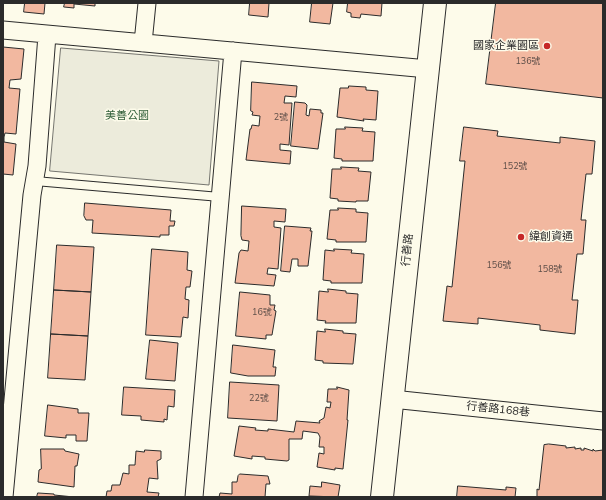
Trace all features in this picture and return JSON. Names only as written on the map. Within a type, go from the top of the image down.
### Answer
[{"type":"street","points":[[143,43],[147,3]]},
{"type":"street","name":"行善路","points":[[382,497],[435,3]]},
{"type":"street","points":[[3,30],[428,69]]},
{"type":"street","points":[[4,497],[35,181],[46,35]]},
{"type":"street","points":[[194,497],[233,52]]},
{"type":"street","name":"行善路168巷","points":[[392,399],[603,421]]},
{"type":"lane","points":[[35,181],[220,197]]},
{"type":"green space","name":"美善公園","points":[[61,48],[219,61],[209,185],[50,171]]},
{"type":"building","points":[[25,3],[45,3],[44,14],[24,12]]},
{"type":"building","points":[[65,3],[95,3],[95,6],[74,4],[74,8],[64,7]]},
{"type":"building","points":[[250,3],[269,3],[268,17],[249,15]]},
{"type":"building","points":[[312,3],[333,3],[330,24],[310,22]]},
{"type":"building","points":[[348,3],[382,3],[381,16],[361,14],[360,18],[351,17],[351,13],[347,12]]},
{"type":"building","name":"國家企業園區","points":[[496,3],[603,3],[603,98],[486,84]]},
{"type":"building","points":[[3,47],[24,49],[21,79],[10,80],[9,88],[20,89],[16,134],[5,133],[4,137],[4,142],[16,144],[13,175],[3,174]]},
{"type":"building","points":[[252,82],[297,86],[296,97],[285,96],[284,103],[292,103],[289,145],[280,144],[280,150],[291,151],[290,164],[246,160],[250,129],[252,125],[259,126],[260,116],[252,115],[253,112],[251,111]]},
{"type":"building","points":[[349,86],[366,87],[366,90],[378,91],[376,120],[363,119],[364,121],[337,117],[340,88],[348,88]]},
{"type":"building","points":[[295,102],[305,103],[307,105],[306,115],[309,116],[310,109],[321,110],[321,113],[323,113],[318,149],[291,146]]},
{"type":"building","points":[[345,127],[363,128],[362,131],[375,132],[373,161],[342,161],[342,159],[334,158],[336,129],[345,129]]},
{"type":"building","name":"緯創資通","points":[[464,127],[498,131],[497,136],[560,143],[560,137],[595,141],[592,174],[586,174],[581,220],[586,220],[583,254],[577,254],[572,300],[578,300],[575,334],[540,330],[540,325],[478,318],[478,324],[443,321],[447,286],[452,287],[465,161],[460,161]]},
{"type":"building","points":[[341,167],[359,168],[358,171],[371,172],[368,201],[338,201],[338,199],[330,198],[332,169],[341,169]]},
{"type":"building","points":[[85,203],[171,210],[170,221],[175,221],[174,226],[169,226],[169,235],[160,235],[160,237],[92,233],[93,220],[86,220],[84,216]]},
{"type":"building","points":[[242,206],[286,209],[285,222],[274,221],[274,227],[281,228],[278,269],[268,268],[267,274],[276,275],[274,286],[235,283],[239,253],[241,250],[248,251],[249,241],[242,240],[241,236]]},
{"type":"building","points":[[338,208],[356,209],[356,212],[368,213],[366,242],[336,242],[336,240],[327,239],[330,210],[338,210]]},
{"type":"building","points":[[285,226],[311,228],[310,231],[312,231],[308,266],[298,266],[298,259],[292,259],[290,272],[281,271]]},
{"type":"building","points":[[57,245],[94,247],[91,292],[54,290]]},
{"type":"building","points":[[152,249],[188,252],[187,270],[192,271],[190,287],[186,287],[185,299],[189,300],[188,318],[183,317],[181,337],[146,335]]},
{"type":"building","points":[[334,249],[352,250],[351,253],[364,254],[362,283],[331,283],[331,281],[323,280],[325,250],[334,251]]},
{"type":"building","points":[[328,289],[358,294],[356,323],[325,323],[326,321],[317,320],[319,291],[328,292]]},
{"type":"building","points":[[54,290],[91,292],[88,336],[51,334]]},
{"type":"building","points":[[240,292],[270,295],[270,305],[275,305],[274,310],[276,311],[272,335],[266,335],[266,339],[236,336]]},
{"type":"building","points":[[325,329],[356,334],[353,364],[323,363],[323,361],[315,360],[317,331],[325,332]]},
{"type":"building","points":[[51,334],[88,336],[85,380],[48,378]]},
{"type":"building","points":[[150,340],[178,343],[175,381],[146,379]]},
{"type":"building","points":[[233,345],[275,350],[273,367],[276,367],[275,376],[248,376],[231,373]]},
{"type":"building","points":[[230,382],[279,385],[277,421],[228,418]]},
{"type":"building","points":[[124,387],[175,390],[174,407],[168,406],[167,420],[164,419],[164,422],[141,420],[141,416],[122,415]]},
{"type":"building","points":[[337,387],[349,390],[348,420],[343,469],[335,468],[335,470],[317,467],[319,453],[324,454],[324,447],[319,447],[320,437],[318,433],[303,431],[302,439],[289,439],[289,460],[287,461],[265,459],[265,457],[252,456],[252,459],[234,456],[239,426],[256,428],[255,430],[268,431],[268,429],[294,432],[296,421],[320,423],[319,421],[324,418],[326,407],[330,408],[331,402],[327,402],[328,389],[337,389]]},
{"type":"building","points":[[48,405],[78,409],[78,413],[89,413],[87,441],[76,441],[76,435],[66,435],[66,438],[45,436]]},
{"type":"building","points":[[549,444],[566,446],[566,448],[581,448],[581,450],[584,450],[584,448],[593,451],[593,449],[595,451],[603,450],[603,497],[537,497],[544,445]]},
{"type":"building","points":[[41,449],[64,449],[65,451],[79,454],[77,466],[75,466],[74,487],[38,482],[39,470],[41,469]]},
{"type":"building","points":[[145,450],[161,451],[161,459],[157,461],[158,479],[149,478],[147,492],[159,493],[158,497],[106,497],[107,491],[111,491],[112,485],[120,485],[123,473],[129,474],[129,465],[135,465],[136,451],[144,452]]},
{"type":"building","points":[[240,474],[268,476],[270,484],[266,484],[265,497],[219,497],[220,493],[232,494],[232,482],[237,482]]},
{"type":"building","points":[[322,482],[340,485],[338,497],[309,496],[310,486],[321,487]]},
{"type":"building","points":[[458,486],[506,490],[506,487],[516,488],[515,497],[457,497]]},
{"type":"building","points":[[38,493],[54,494],[74,497],[37,497]]},
{"type":"place","name":"國家企業園區","points":[[547,46]]},
{"type":"place","name":"緯創資通","points":[[521,237]]}]
